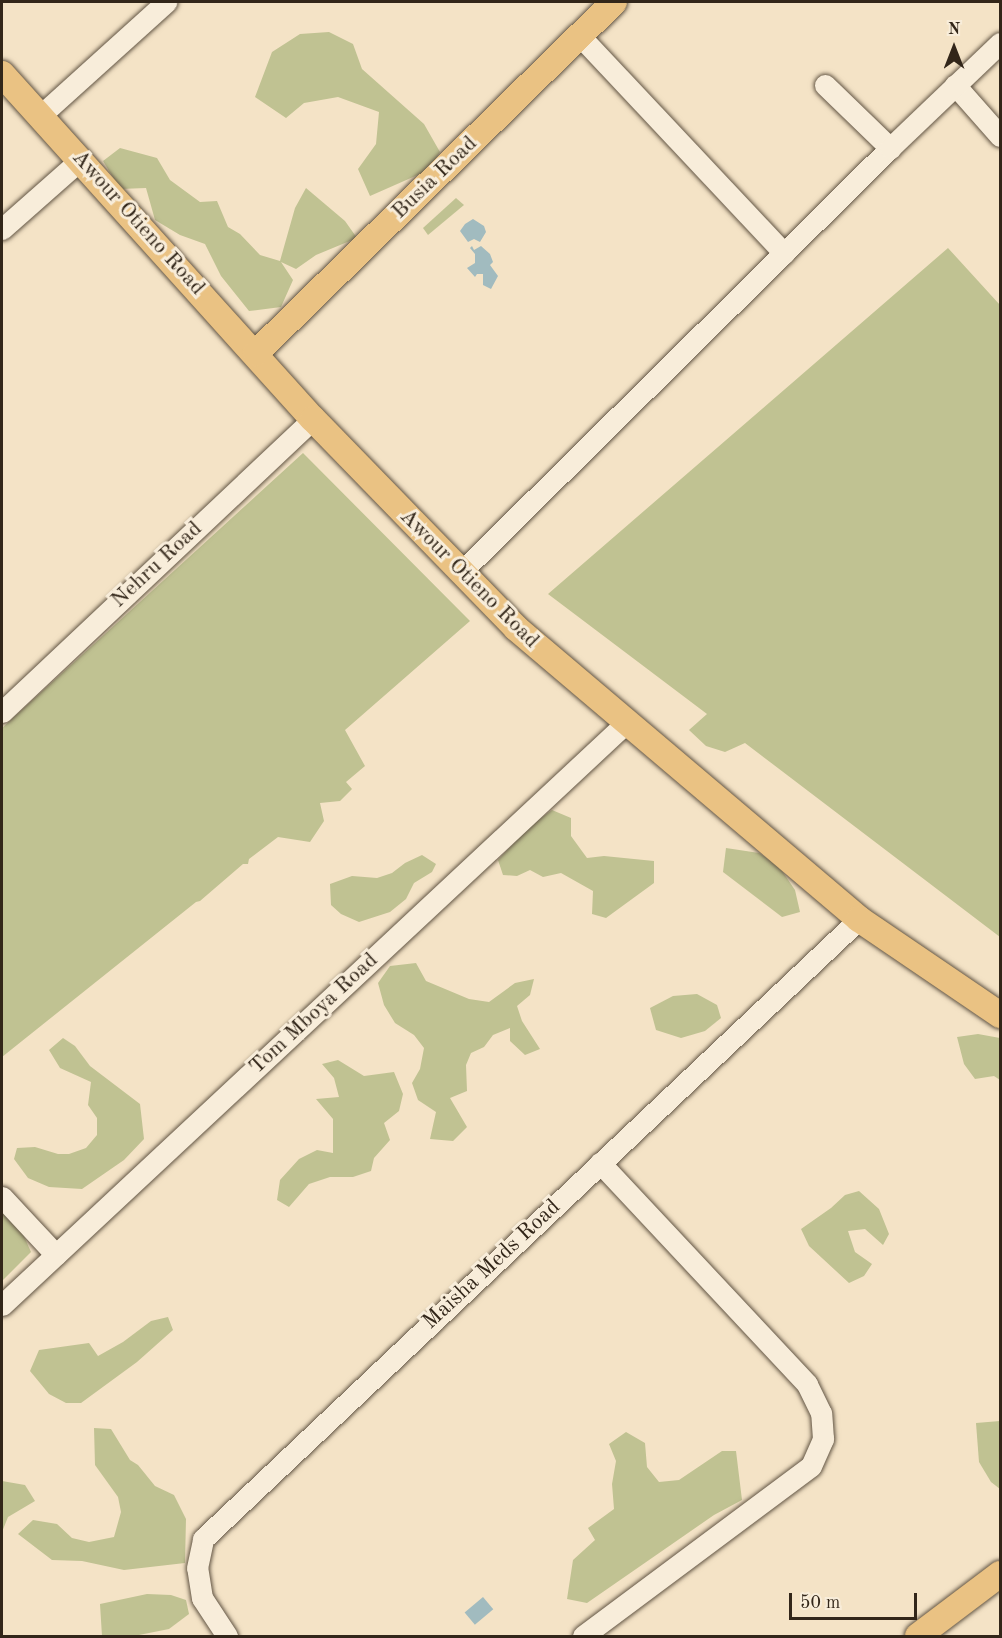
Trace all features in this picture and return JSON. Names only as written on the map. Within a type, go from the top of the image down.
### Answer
[{"type":"main road","name":"Busia Road","points":[[256,353],[614,2]]},
{"type":"main road","name":"Awour Otieno Road","points":[[2,74],[256,353],[313,419],[516,628],[859,919],[1000,1015]]},
{"type":"main road","points":[[918,1636],[1000,1574]]},
{"type":"street","points":[[41,115],[166,2]]},
{"type":"street","points":[[580,36],[784,253]]},
{"type":"street","points":[[461,572],[890,148],[1000,43]]},
{"type":"street","points":[[825,85],[890,148]]},
{"type":"street","points":[[955,85],[1000,136]]},
{"type":"street","points":[[2,230],[81,159]]},
{"type":"street","name":"Nehru Road","points":[[2,712],[313,419]]},
{"type":"street","name":"Tom Mboya Road","points":[[2,1305],[626,723]]},
{"type":"street","name":"Maisha Meds Road","points":[[227,1636],[202,1598],[197,1568],[203,1539],[859,919]]},
{"type":"street","points":[[583,1636],[811,1466],[823,1439],[820,1413],[807,1384],[600,1163]]},
{"type":"street","points":[[2,1197],[56,1255]]},
{"type":"green space","points":[[329,32],[353,44],[362,69],[424,124],[440,152],[429,170],[370,196],[358,169],[376,144],[379,112],[338,97],[304,103],[286,118],[255,97],[272,52],[300,34]]},
{"type":"green space","points":[[120,148],[157,158],[170,180],[200,202],[217,201],[228,227],[240,234],[260,255],[280,261],[295,208],[306,188],[345,221],[357,238],[316,255],[296,269],[281,262],[293,280],[281,307],[249,311],[221,276],[205,244],[180,235],[155,220],[146,188],[120,189],[103,161]]},
{"type":"green space","points":[[456,198],[464,205],[428,235],[423,228]]},
{"type":"green space","points":[[948,248],[1000,305],[1000,937],[745,743],[725,752],[706,746],[689,730],[707,714],[548,594]]},
{"type":"green space","points":[[303,453],[470,621],[345,730],[365,766],[346,782],[352,789],[340,801],[320,803],[324,821],[310,842],[278,837],[249,859],[248,864],[243,864],[200,901],[2,1057],[2,728]]},
{"type":"green space","points":[[552,810],[571,818],[571,836],[587,858],[604,856],[654,861],[654,883],[606,918],[592,914],[593,891],[561,873],[543,877],[530,870],[517,876],[503,875],[498,860],[530,826]]},
{"type":"green space","points":[[726,848],[759,853],[778,865],[795,890],[800,912],[782,917],[723,872]]},
{"type":"green space","points":[[422,855],[436,864],[432,872],[414,883],[406,899],[390,912],[359,922],[341,914],[331,905],[330,884],[352,876],[377,878],[392,873],[405,863]]},
{"type":"green space","points":[[416,963],[426,981],[469,999],[489,1002],[515,983],[534,979],[530,995],[517,1006],[522,1021],[540,1049],[525,1055],[510,1041],[510,1028],[493,1035],[484,1047],[471,1053],[466,1065],[467,1091],[450,1098],[467,1127],[453,1141],[430,1139],[436,1112],[418,1100],[412,1083],[420,1069],[424,1048],[414,1035],[395,1023],[384,1005],[378,983],[390,966]]},
{"type":"green space","points":[[697,994],[717,1005],[721,1018],[705,1031],[681,1038],[656,1030],[650,1008],[673,996]]},
{"type":"green space","points":[[978,1034],[1000,1038],[1000,1080],[994,1076],[975,1079],[964,1064],[957,1037]]},
{"type":"green space","points":[[63,1038],[75,1046],[90,1066],[140,1104],[144,1139],[124,1160],[82,1189],[49,1187],[28,1178],[14,1159],[17,1148],[35,1147],[58,1154],[69,1154],[86,1148],[97,1135],[97,1118],[88,1105],[91,1082],[60,1068],[49,1050]]},
{"type":"green space","points":[[338,1060],[364,1076],[394,1072],[403,1094],[399,1111],[384,1123],[390,1140],[374,1158],[371,1171],[353,1177],[330,1177],[309,1184],[289,1207],[277,1200],[280,1180],[299,1159],[317,1150],[333,1153],[333,1119],[316,1099],[339,1097],[334,1078],[322,1064]]},
{"type":"green space","points":[[859,1191],[879,1209],[889,1234],[883,1245],[865,1229],[848,1231],[855,1252],[872,1264],[864,1276],[849,1283],[809,1246],[801,1229],[845,1195]]},
{"type":"green space","points":[[2,1208],[19,1225],[31,1252],[2,1281]]},
{"type":"green space","points":[[168,1317],[173,1330],[137,1362],[81,1403],[66,1403],[49,1394],[30,1371],[39,1350],[89,1343],[98,1356],[123,1342],[151,1321]]},
{"type":"green space","points":[[1000,1421],[1000,1489],[991,1482],[979,1462],[976,1423]]},
{"type":"green space","points":[[94,1428],[111,1429],[130,1460],[138,1465],[155,1486],[174,1495],[186,1519],[185,1563],[124,1570],[82,1561],[52,1560],[18,1534],[33,1520],[57,1524],[72,1538],[89,1542],[114,1537],[121,1512],[118,1497],[95,1465]]},
{"type":"green space","points":[[626,1432],[645,1443],[647,1467],[659,1482],[679,1480],[722,1451],[736,1451],[742,1500],[714,1515],[587,1603],[567,1599],[573,1560],[595,1540],[588,1528],[614,1509],[612,1484],[616,1461],[609,1444]]},
{"type":"green space","points":[[2,1481],[25,1485],[35,1501],[8,1517],[2,1532]]},
{"type":"green space","points":[[147,1594],[171,1595],[186,1600],[189,1614],[169,1629],[134,1636],[102,1636],[100,1604]]},
{"type":"water","points":[[473,219],[484,226],[486,232],[480,242],[474,239],[468,242],[460,231]]},
{"type":"water","points":[[472,246],[474,250],[481,246],[490,254],[493,262],[490,265],[498,276],[491,289],[483,285],[483,274],[477,274],[475,277],[467,268],[475,263],[475,254],[470,248]]},
{"type":"water","points":[[483,1597],[493,1609],[475,1625],[465,1612]]}]
